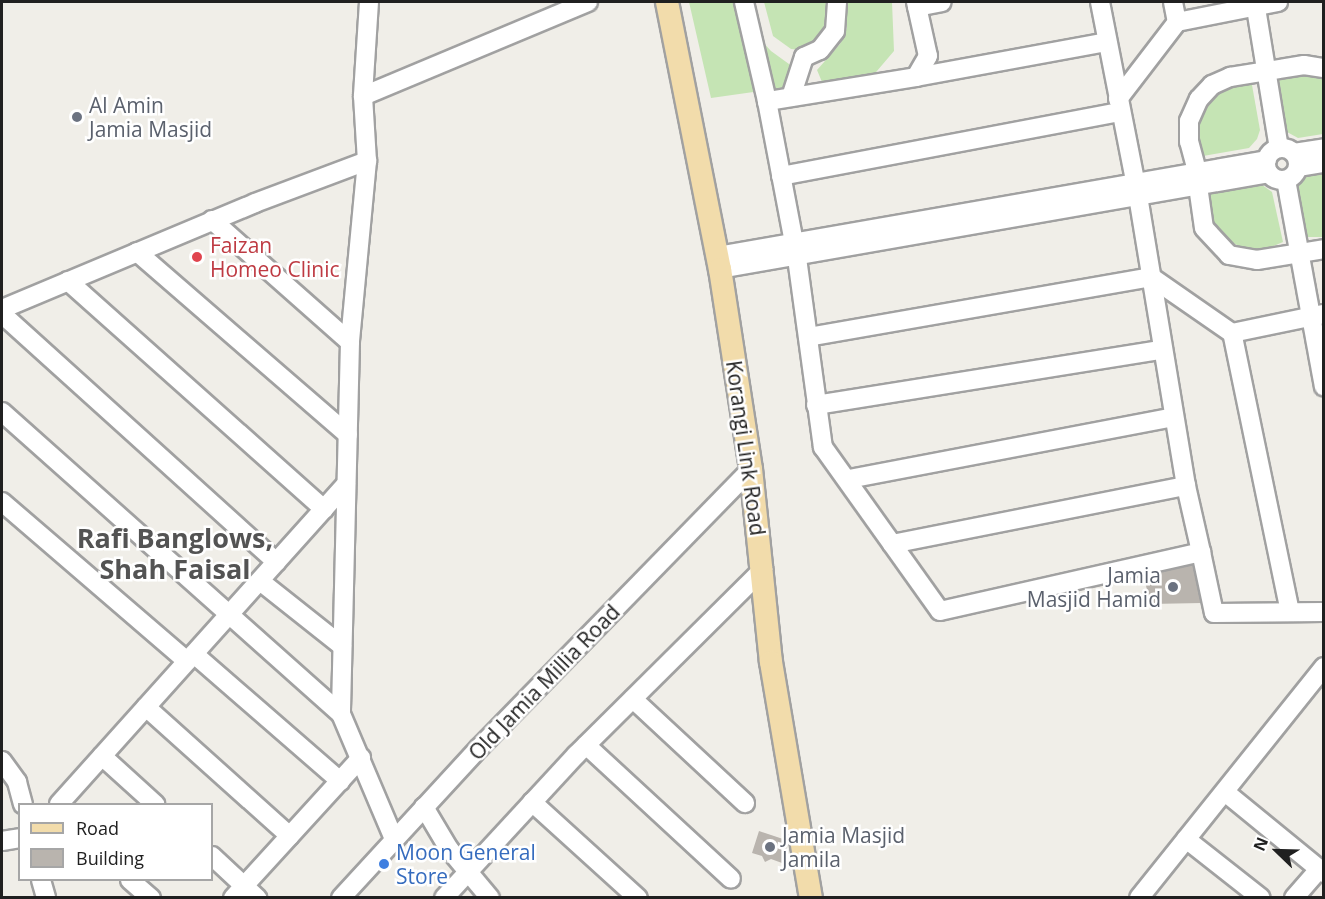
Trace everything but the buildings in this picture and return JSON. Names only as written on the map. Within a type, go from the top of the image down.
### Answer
[{"type":"main road","name":"Korangi Link Road","points":[[667,2],[718,262],[751,469],[764,569],[771,662],[812,897]]},
{"type":"street","points":[[341,714],[350,342],[368,161],[363,96],[369,2]]},
{"type":"street","points":[[363,96],[588,2]]},
{"type":"street","points":[[744,2],[767,101],[796,252],[823,447],[849,479],[940,611],[1201,552]]},
{"type":"street","points":[[791,97],[804,57],[820,50],[835,31],[837,2]]},
{"type":"street","points":[[916,77],[928,56],[917,4],[942,2]]},
{"type":"street","points":[[1100,2],[1137,189],[1161,350],[1186,486],[1214,613],[1323,612]]},
{"type":"street","points":[[1173,2],[1177,22]]},
{"type":"street","points":[[781,176],[1119,106],[1177,22],[1256,3],[1278,2]]},
{"type":"street","points":[[1256,3],[1299,254],[1317,315],[1323,387]]},
{"type":"street","points":[[767,101],[916,77],[1107,42]]},
{"type":"street","points":[[1323,68],[1304,65],[1230,77],[1212,85],[1198,99],[1189,121],[1189,142],[1204,228],[1229,255],[1257,260],[1323,249]]},
{"type":"street","points":[[718,262],[796,252],[1282,163],[1323,148]]},
{"type":"street","points":[[2,309],[212,220],[368,161]]},
{"type":"street","points":[[1282,163],[1323,163]]},
{"type":"street","points":[[212,220],[350,342]]},
{"type":"street","points":[[137,252],[348,435]]},
{"type":"street","points":[[808,337],[1151,277],[1233,333],[1290,612]]},
{"type":"street","points":[[68,281],[324,509]]},
{"type":"street","points":[[2,314],[276,562]]},
{"type":"street","points":[[1233,333],[1317,315]]},
{"type":"street","points":[[816,405],[1161,350]]},
{"type":"street","points":[[2,412],[341,714],[394,839]]},
{"type":"street","points":[[849,479],[1174,417]]},
{"type":"street","name":"Old Jamia Millia Road","points":[[341,897],[424,807],[751,469]]},
{"type":"street","points":[[60,803],[346,484]]},
{"type":"street","points":[[892,544],[1186,486]]},
{"type":"street","points":[[2,502],[340,781]]},
{"type":"street","points":[[444,897],[586,745],[764,569]]},
{"type":"street","points":[[260,581],[342,646]]},
{"type":"street","points":[[1145,895],[1186,839],[1320,676]]},
{"type":"street","points":[[633,699],[745,803]]},
{"type":"street","points":[[146,707],[290,836]]},
{"type":"street","points":[[586,745],[731,879]]},
{"type":"street","points":[[102,756],[154,803]]},
{"type":"street","points":[[238,891],[361,758]]},
{"type":"street","points":[[2,761],[17,782],[23,803]]},
{"type":"street","points":[[1225,792],[1321,871],[1294,897]]},
{"type":"street","points":[[532,802],[638,897]]},
{"type":"street","points":[[424,807],[449,849],[490,897]]},
{"type":"street","points":[[2,841],[18,838]]},
{"type":"street","points":[[1186,839],[1261,897]]},
{"type":"street","points":[[213,857],[238,891],[257,897]]},
{"type":"street","points":[[42,881],[46,897]]},
{"type":"street","points":[[132,881],[151,897]]},
{"type":"green space","points":[[689,2],[754,2],[760,39],[771,51],[800,72],[804,85],[711,98]]},
{"type":"green space","points":[[764,2],[832,2],[833,21],[823,41],[803,50],[791,49],[773,36]]},
{"type":"green space","points":[[846,2],[892,2],[894,51],[871,78],[822,82],[817,70],[840,44],[847,28]]},
{"type":"green space","points":[[1307,72],[1323,78],[1323,134],[1298,138],[1287,132],[1279,80],[1288,74]]},
{"type":"green space","points":[[1234,83],[1252,85],[1260,130],[1257,139],[1249,148],[1203,156],[1197,147],[1196,116],[1207,99]]},
{"type":"green space","points":[[1323,171],[1323,237],[1305,237],[1297,183],[1307,174]]},
{"type":"green space","points":[[1258,182],[1272,192],[1283,242],[1264,250],[1245,249],[1227,240],[1213,226],[1207,193]]},
{"type":"place","name":"Al Amin Jamia Masjid","points":[[77,117]]},
{"type":"place","name":"Faizan Homeo Clinic","points":[[197,257]]},
{"type":"place","name":"Jamia Masjid Hamid","points":[[1173,587]]},
{"type":"place","name":"Jamia Masjid Jamila","points":[[770,847]]},
{"type":"place","name":"Moon General Store","points":[[384,864]]},
{"type":"district","name":"Rafi Banglows, Shah Faisal","points":[[175,552]]}]
